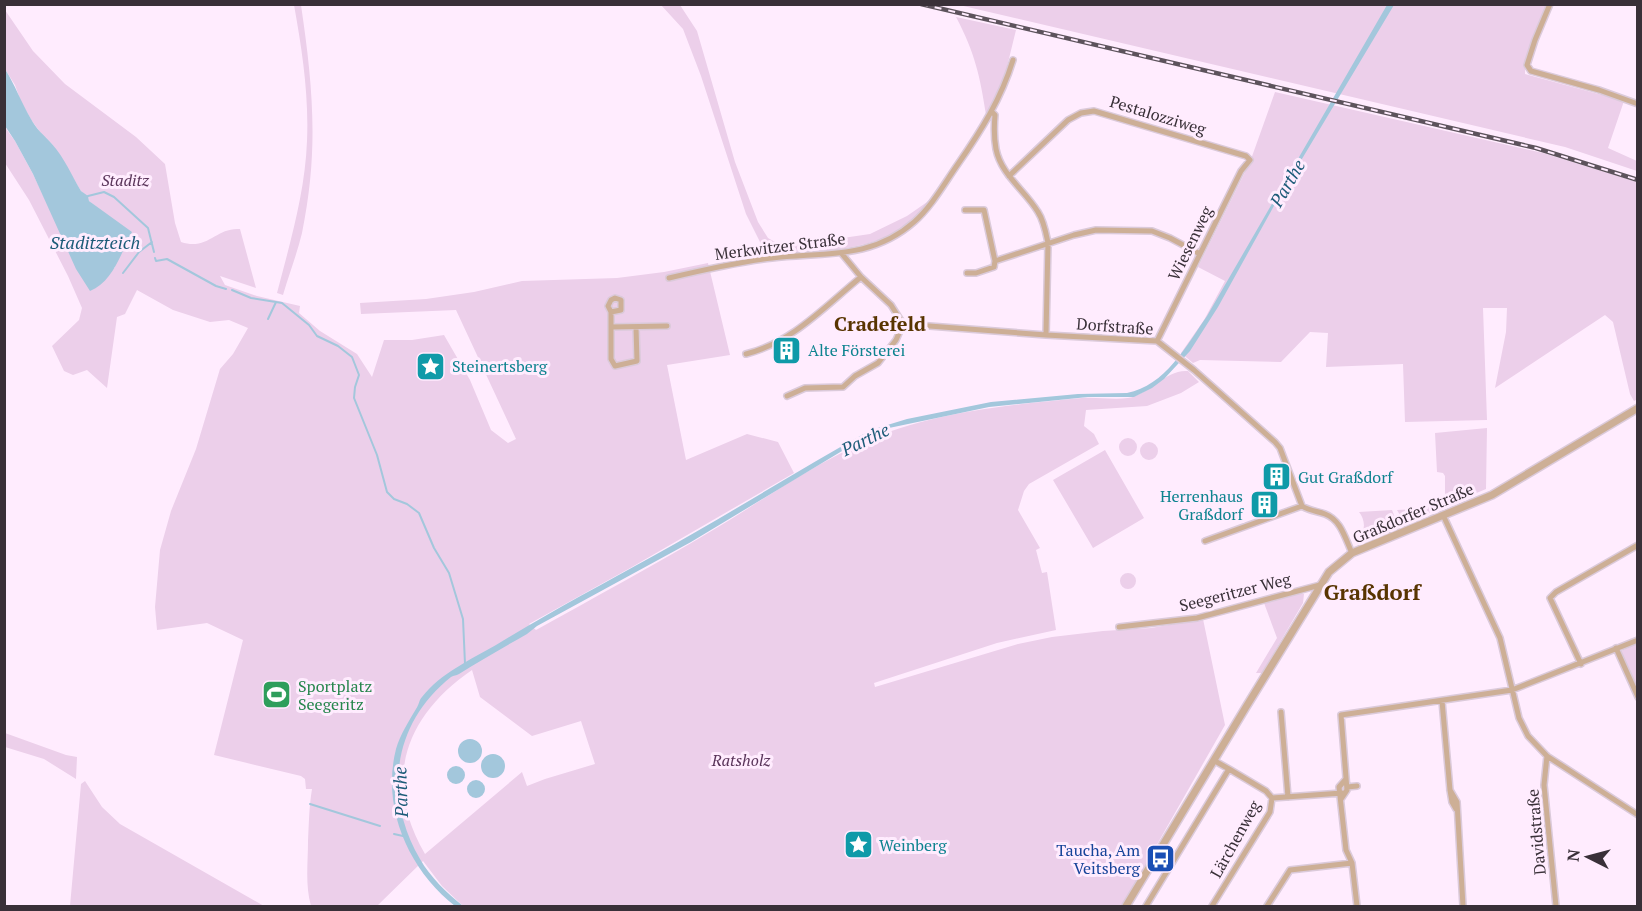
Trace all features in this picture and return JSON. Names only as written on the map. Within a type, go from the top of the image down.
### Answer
[{"type":"street","points":[[1550,4],[1527,65],[1531,71],[1599,90],[1638,104]]},
{"type":"street","name":"Merkwitzer Straße","points":[[669,278],[753,260],[842,254],[868,247],[896,234],[913,223],[929,206],[992,112],[1005,88],[1013,60]]},
{"type":"street","name":"Pestalozziweg","points":[[1009,176],[1068,120],[1081,113],[1094,111],[1246,156],[1250,160]]},
{"type":"street","points":[[992,112],[995,115],[996,149],[1009,176],[1039,212],[1045,228],[1048,243],[1046,335]]},
{"type":"street","name":"Wiesenweg","points":[[1157,340],[1241,171],[1250,160]]},
{"type":"street","points":[[965,210],[984,210],[995,261],[994,267],[976,273],[967,273]]},
{"type":"street","points":[[995,261],[1096,230],[1152,231],[1200,254]]},
{"type":"street","points":[[787,396],[805,388],[843,387],[855,376],[878,363],[896,340],[903,324],[891,305],[861,277],[842,254]]},
{"type":"street","points":[[746,354],[764,349],[789,337],[861,277]]},
{"type":"street","points":[[611,312],[612,359],[615,366],[637,362],[636,327]]},
{"type":"street","name":"Dorfstraße","points":[[903,324],[1046,335],[1157,340],[1275,442],[1280,448],[1302,506]]},
{"type":"street","points":[[611,327],[667,326]]},
{"type":"street","name":"Graßdorfer Straße","points":[[1126,906],[1329,572],[1352,553],[1492,495],[1638,408]]},
{"type":"street","points":[[1205,541],[1302,506],[1336,519],[1352,553]]},
{"type":"street","points":[[1443,515],[1500,638],[1519,718],[1528,736],[1547,756],[1638,815]]},
{"type":"street","points":[[1581,664],[1550,598],[1556,592],[1638,545]]},
{"type":"street","name":"Seegeritzer Weg","points":[[1119,627],[1197,618],[1320,585]]},
{"type":"street","points":[[1357,906],[1352,863],[1346,850],[1343,793],[1340,787],[1346,779],[1341,715],[1512,690],[1638,640]]},
{"type":"street","points":[[1616,648],[1638,697]]},
{"type":"street","points":[[1442,701],[1450,790],[1457,801],[1463,906]]},
{"type":"street","points":[[1281,712],[1288,797]]},
{"type":"street","name":"Davidstraße","points":[[1547,756],[1545,784],[1556,906]]},
{"type":"street","points":[[1146,906],[1229,769],[1215,760]]},
{"type":"street","name":"Lärchenweg","points":[[1212,906],[1270,812],[1272,798],[1266,791],[1229,769]]},
{"type":"street","points":[[1272,798],[1343,793],[1357,786]]},
{"type":"street","points":[[1267,906],[1290,870],[1352,863]]},
{"type":"green space","points":[[294,5],[301,5],[311,91],[311,174],[302,233],[283,295],[277,293],[300,199],[307,141],[304,72]]},
{"type":"green space","points":[[661,5],[680,5],[697,31],[735,162],[758,222],[768,238],[775,242],[795,245],[870,234],[907,216],[930,200],[904,227],[873,242],[837,249],[765,252],[746,214],[701,76],[683,29]]},
{"type":"green space","points":[[959,5],[1547,5],[1525,61],[1525,74],[1624,101],[1608,148],[1637,161],[1637,171],[1565,147]]},
{"type":"green space","points":[[5,10],[33,51],[65,84],[136,137],[165,164],[175,223],[181,242],[198,243],[224,231],[240,229],[256,288],[220,276],[225,285],[257,296],[300,306],[299,313],[320,331],[357,354],[372,377],[384,340],[412,340],[444,335],[470,380],[491,430],[508,443],[516,439],[456,310],[361,314],[360,303],[426,299],[474,292],[522,281],[617,278],[708,263],[730,355],[667,365],[686,460],[747,434],[778,442],[794,473],[529,624],[536,630],[691,543],[814,468],[893,430],[941,417],[1001,407],[1082,398],[1128,398],[1144,392],[1172,374],[1188,371],[1199,382],[1181,393],[1147,406],[1086,410],[1084,426],[1094,434],[1099,444],[1029,484],[1024,491],[1018,510],[1040,548],[1036,550],[1042,573],[1047,572],[1056,630],[997,643],[874,683],[875,687],[1018,644],[1052,637],[1151,628],[1203,619],[1225,725],[1122,906],[463,906],[442,886],[423,861],[377,906],[311,906],[307,874],[312,789],[306,789],[305,779],[301,776],[214,755],[243,640],[207,623],[157,630],[155,607],[160,550],[171,511],[196,449],[220,369],[233,354],[248,328],[229,320],[210,322],[173,310],[137,290],[125,314],[117,317],[107,388],[87,370],[73,375],[64,371],[52,346],[79,320],[82,308],[29,200],[5,163],[4,126],[33,174],[63,237],[115,268],[107,216],[81,191],[52,144],[32,121],[5,69]],"holes":[[[472,670],[480,697],[532,736],[581,721],[595,764],[527,786],[522,772],[425,854],[412,827],[405,800],[403,775],[407,752],[416,729],[430,708],[449,688]]]},
{"type":"green space","points":[[956,17],[1016,30],[1002,87],[986,115],[976,65]]},
{"type":"green space","points":[[1275,92],[1543,153],[1637,182],[1638,399],[1634,401],[1630,394],[1613,322],[1605,315],[1495,388],[1506,332],[1507,308],[1483,308],[1487,420],[1405,422],[1403,364],[1326,367],[1328,333],[1310,332],[1281,362],[1200,360],[1193,363],[1181,353],[1204,320],[1225,281],[1198,267],[1250,162]]},
{"type":"green space","points":[[1487,428],[1486,489],[1424,515],[1420,505],[1445,500],[1445,476],[1437,472],[1435,433]]},
{"type":"green space","points":[[1124,438],[1132,438],[1137,443],[1135,454],[1124,456],[1119,451],[1119,443]]},
{"type":"green space","points":[[1145,442],[1153,442],[1158,447],[1156,458],[1145,460],[1140,455],[1140,447]]},
{"type":"green space","points":[[1105,450],[1144,518],[1093,548],[1053,480]]},
{"type":"green space","points":[[1417,509],[1421,517],[1405,524],[1397,510]]},
{"type":"green space","points":[[1392,510],[1399,527],[1390,531],[1388,529],[1362,542],[1353,540],[1351,536],[1362,533],[1364,527],[1359,512]]},
{"type":"green space","points":[[1128,573],[1134,575],[1136,581],[1134,587],[1128,589],[1122,587],[1120,581],[1122,575]]},
{"type":"green space","points":[[1296,593],[1304,594],[1303,603],[1262,673],[1256,673],[1277,638],[1264,603]]},
{"type":"green space","points":[[1637,644],[1637,691],[1621,651]]},
{"type":"green space","points":[[5,733],[77,757],[76,779],[44,759],[5,747]]},
{"type":"green space","points":[[85,781],[102,807],[120,824],[264,906],[70,906],[81,784]]},
{"type":"water","name":"Parthe","points":[[1387,5],[1394,5],[1275,204],[1218,307],[1190,351],[1164,379],[1152,388],[1134,397],[1088,397],[989,407],[889,428],[842,451],[691,542],[537,626],[458,675],[451,677],[431,695],[416,716],[406,738],[400,762],[398,786],[401,810],[408,835],[420,859],[439,884],[463,906],[455,906],[424,875],[412,856],[396,815],[392,793],[392,771],[402,733],[421,698],[430,688],[466,662],[871,430],[907,419],[991,402],[1078,394],[1127,393],[1153,382],[1174,363],[1207,316]]},
{"type":"water","name":"Staditzteich","points":[[5,69],[33,123],[60,155],[81,191],[88,196],[89,201],[132,232],[110,274],[98,287],[90,291],[76,269],[33,174],[5,126]]},
{"type":"water","points":[[470,739],[478,743],[482,751],[478,759],[470,763],[462,759],[458,751],[462,743]]},
{"type":"water","points":[[493,754],[501,758],[505,766],[501,774],[493,778],[485,774],[481,766],[485,758]]},
{"type":"water","points":[[452,766],[460,766],[465,771],[463,782],[452,784],[447,779],[447,771]]},
{"type":"water","points":[[472,780],[480,780],[485,785],[483,796],[472,798],[467,793],[467,785]]},
{"type":"waterway","points":[[88,196],[104,192],[114,197],[148,228],[154,252]]},
{"type":"waterway","points":[[123,273],[139,252],[152,242]]},
{"type":"waterway","points":[[155,258],[156,261],[167,259],[216,286],[226,289]]},
{"type":"waterway","points":[[232,290],[251,298],[282,303],[309,325],[317,336],[338,346],[352,357],[359,375],[354,398],[377,455],[387,492],[394,499],[407,504],[419,513],[434,548],[449,573],[463,619],[465,664]]},
{"type":"waterway","points":[[268,319],[276,302]]},
{"type":"waterway","points":[[310,804],[380,826]]},
{"type":"waterway","points":[[394,834],[403,836]]},
{"type":"railway","points":[[921,4],[1536,148],[1638,180]]},
{"type":"place","name":"Alte Försterei","points":[[787,350]]},
{"type":"place","name":"Steinertsberg","points":[[431,366]]},
{"type":"place","name":"Gut Graßdorf","points":[[1277,477]]},
{"type":"place","name":"Herrenhaus Graßdorf","points":[[1264,505]]},
{"type":"place","name":"Sportplatz Seegeritz","points":[[277,695]]},
{"type":"place","name":"Weinberg","points":[[858,845]]},
{"type":"place","name":"Taucha, Am Veitsberg","points":[[1161,859]]},
{"type":"district","name":"Cradefeld","points":[[880,323]]},
{"type":"district","name":"Graßdorf","points":[[1372,591]]},
{"type":"park label","name":"Staditz","points":[[125,180]]},
{"type":"park label","name":"Ratsholz","points":[[741,760]]}]
